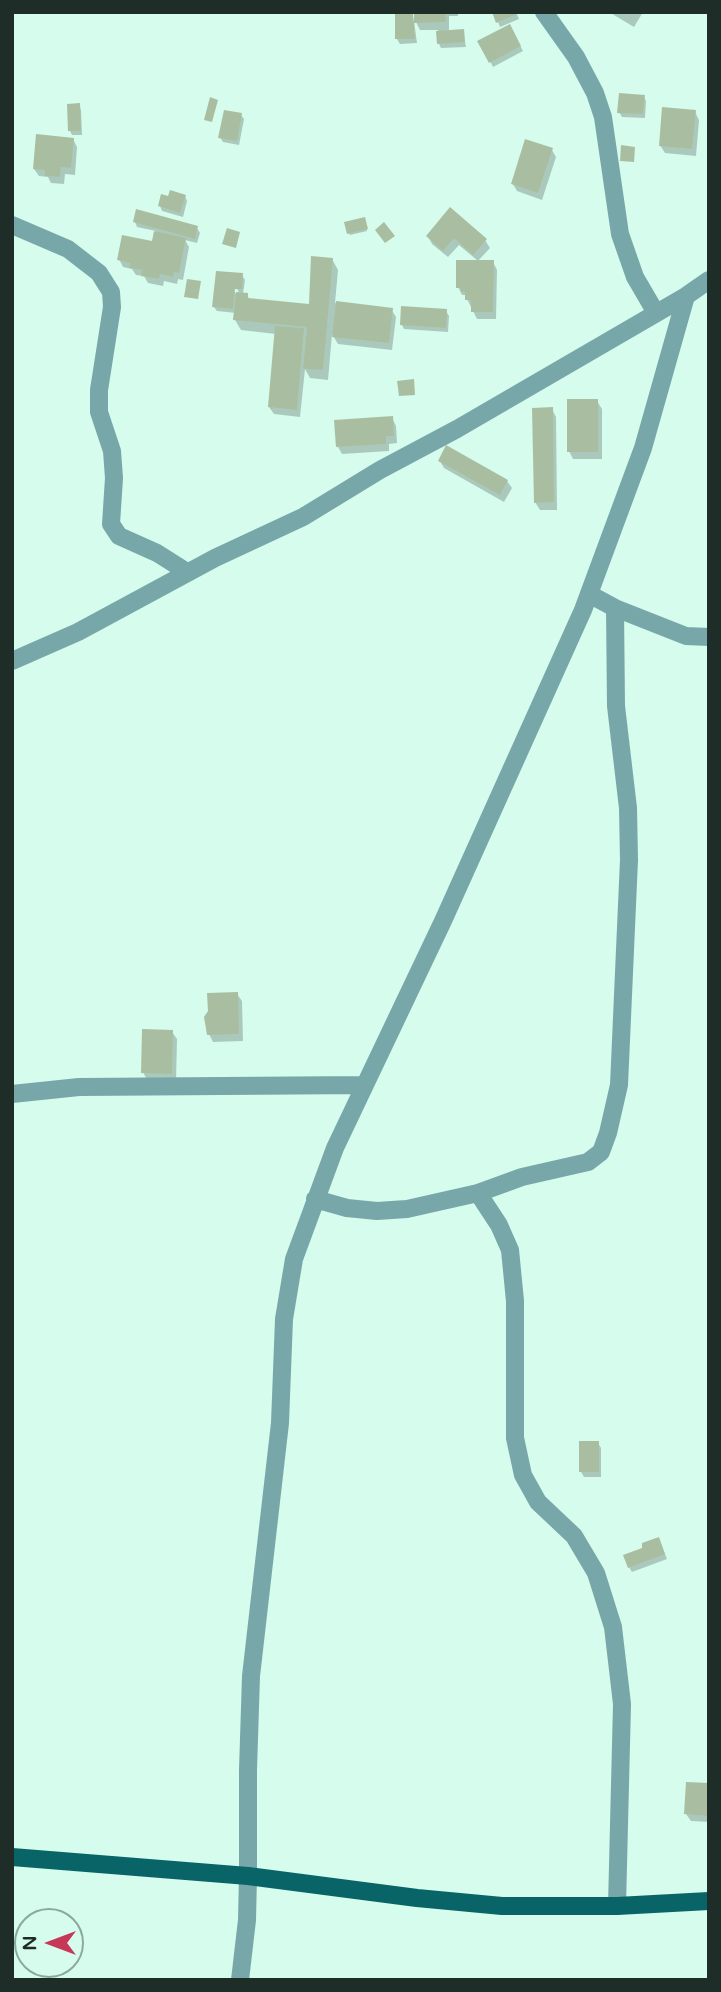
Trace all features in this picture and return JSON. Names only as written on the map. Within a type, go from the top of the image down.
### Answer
[{"type":"main road","points":[[12,1857],[248,1876],[502,1906],[617,1906],[709,1901]]},
{"type":"street","points":[[544,12],[576,57],[595,93],[603,117],[620,234],[635,277],[656,313]]},
{"type":"street","points":[[12,225],[68,249],[99,273],[111,292],[112,307],[99,390],[99,412],[112,451],[114,478],[111,524],[119,536],[157,553],[187,572]]},
{"type":"street","points":[[12,661],[78,632],[187,572],[325,505],[380,470],[457,429],[687,296],[709,280]]},
{"type":"street","points":[[240,1980],[247,1920],[251,1676],[280,1423],[284,1319],[294,1259],[315,1199],[365,1085],[449,909],[589,594],[643,448],[687,296]]},
{"type":"street","points":[[589,594],[615,608],[687,636],[709,638]]},
{"type":"street","points":[[315,1199],[347,1208],[377,1211],[407,1209],[478,1193],[522,1177],[588,1162],[601,1153],[619,1085],[629,860],[628,808],[616,706],[615,608]]},
{"type":"street","points":[[12,1094],[79,1087],[365,1085]]},
{"type":"street","points":[[478,1193],[499,1225],[510,1250],[514,1301],[515,1438],[523,1475],[538,1502],[580,1545],[596,1573],[613,1627],[622,1704],[617,1906]]},
{"type":"building","points":[[414,12],[445,12],[446,22],[414,23]]},
{"type":"building","points":[[492,12],[522,12],[496,23]]},
{"type":"building","points":[[395,14],[413,14],[415,39],[395,39]]},
{"type":"building","points":[[510,24],[521,46],[489,63],[477,41]]},
{"type":"building","points":[[464,29],[465,42],[437,44],[436,31]]},
{"type":"building","points":[[619,93],[645,95],[643,114],[617,113]]},
{"type":"building","points":[[210,97],[218,100],[212,122],[204,120]]},
{"type":"building","points":[[80,103],[81,131],[68,131],[67,104]]},
{"type":"building","points":[[662,107],[696,110],[692,149],[659,146]]},
{"type":"building","points":[[224,110],[242,113],[237,141],[218,138]]},
{"type":"building","points":[[36,134],[74,138],[71,168],[61,167],[60,177],[45,176],[45,170],[33,169]]},
{"type":"building","points":[[525,139],[553,148],[538,193],[511,184]]},
{"type":"building","points":[[621,145],[635,147],[634,162],[620,161]]},
{"type":"building","points":[[170,190],[186,195],[180,213],[158,206],[161,194],[168,196]]},
{"type":"building","points":[[450,207],[487,239],[473,255],[454,238],[443,251],[426,236]]},
{"type":"building","points":[[136,209],[198,226],[195,239],[133,222]]},
{"type":"building","points":[[365,217],[368,229],[347,234],[344,222]]},
{"type":"building","points":[[384,222],[395,236],[385,243],[375,230]]},
{"type":"building","points":[[227,228],[240,232],[236,248],[222,244]]},
{"type":"building","points":[[154,231],[186,238],[179,273],[174,272],[173,277],[160,274],[159,279],[141,276],[142,270],[129,268],[130,263],[117,260],[122,235],[152,241]]},
{"type":"building","points":[[311,256],[333,258],[323,370],[303,369],[307,327],[233,320],[236,292],[248,293],[248,298],[309,304]]},
{"type":"building","points":[[456,260],[494,260],[493,312],[471,312],[471,300],[465,300],[465,292],[456,288]]},
{"type":"building","points":[[216,271],[243,273],[242,289],[235,289],[233,309],[212,307]]},
{"type":"building","points":[[187,279],[201,281],[198,299],[184,297]]},
{"type":"building","points":[[336,301],[393,308],[389,343],[332,337]]},
{"type":"building","points":[[401,306],[447,309],[446,328],[400,325]]},
{"type":"building","points":[[275,326],[304,328],[297,410],[268,407]]},
{"type":"building","points":[[414,379],[415,395],[399,396],[397,381]]},
{"type":"building","points":[[567,399],[598,399],[598,452],[567,452]]},
{"type":"building","points":[[553,407],[554,502],[534,503],[532,408]]},
{"type":"building","points":[[393,416],[394,436],[386,436],[386,444],[336,447],[334,420]]},
{"type":"building","points":[[446,445],[508,480],[500,495],[438,461]]},
{"type":"building","points":[[238,992],[239,1034],[207,1035],[204,1017],[208,1011],[207,993]]},
{"type":"building","points":[[142,1029],[173,1030],[172,1074],[141,1073]]},
{"type":"building","points":[[579,1441],[599,1441],[599,1472],[579,1472]]},
{"type":"building","points":[[659,1537],[665,1554],[628,1568],[623,1555],[642,1548],[642,1543]]},
{"type":"building","points":[[686,1782],[709,1783],[709,1816],[684,1814]]}]
